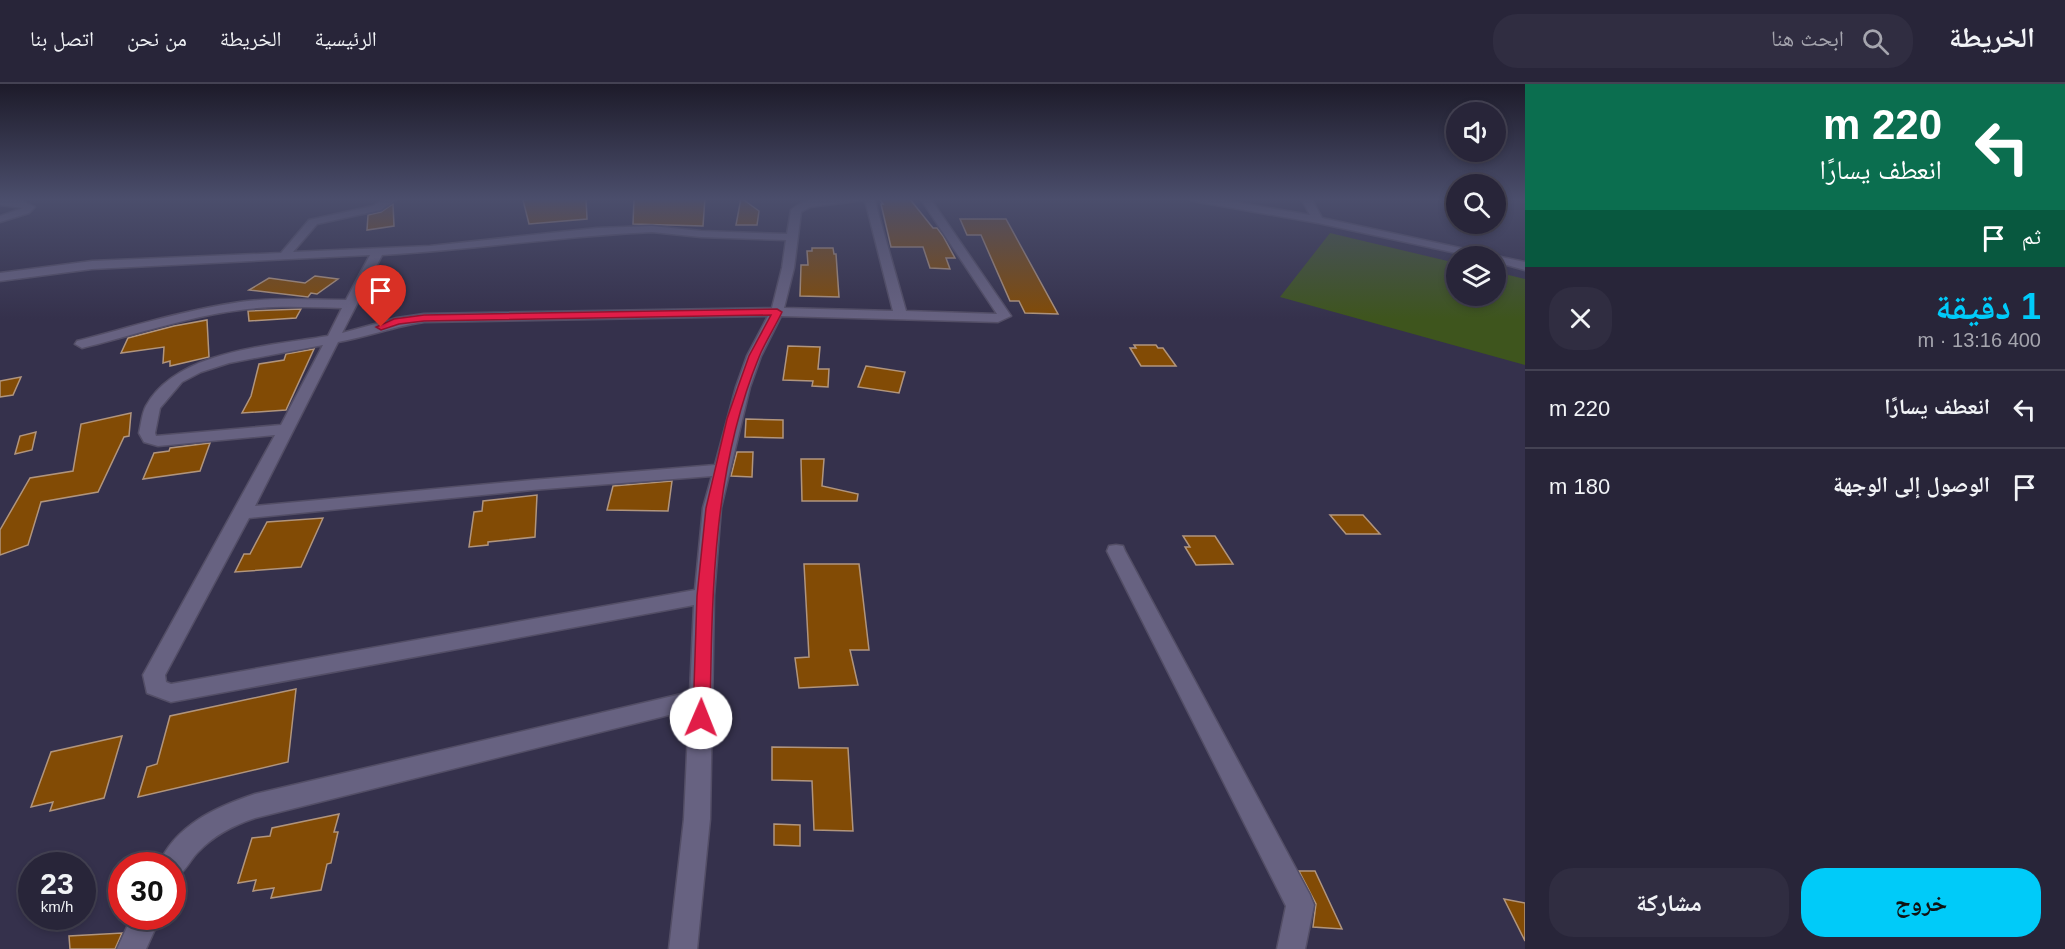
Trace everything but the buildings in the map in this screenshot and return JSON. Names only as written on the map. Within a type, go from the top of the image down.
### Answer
[{"type":"street","points":[[283,257],[298,238]]},
{"type":"street","points":[[0,277],[92,265],[377,253],[531,238]]},
{"type":"street","points":[[683,949],[697,819],[704,596],[712,508],[747,376],[754,356],[777,312],[788,268],[791,238]]},
{"type":"street","points":[[880,238],[901,315]]},
{"type":"street","points":[[285,429],[158,441],[150,439],[147,433],[153,407],[177,379],[196,369],[226,359],[333,340],[365,333],[397,322],[424,318],[777,312],[998,318],[1005,316],[952,238]]},
{"type":"street","points":[[1402,238],[1446,248]]},
{"type":"street","points":[[377,253],[243,513],[154,675],[155,687],[171,693],[704,596]]},
{"type":"street","points":[[1506,261],[1525,266]]},
{"type":"street","points":[[82,344],[157,323],[240,306],[273,303],[351,304]]},
{"type":"street","points":[[243,513],[532,484],[721,470]]},
{"type":"street","points":[[1116,551],[1300,904],[1291,949]]},
{"type":"street","points":[[181,852],[204,828],[228,815],[255,806],[702,699]]},
{"type":"street","points":[[131,949],[140,930]]},
{"type":"green space","points":[[1326,238],[1353,238],[1446,261],[1446,306],[1506,306],[1506,274],[1525,279],[1525,365],[1280,297]]},
{"type":"route","points":[[381,327],[424,318],[777,312],[754,356],[743,387],[712,508],[704,596],[701,718]]}]
